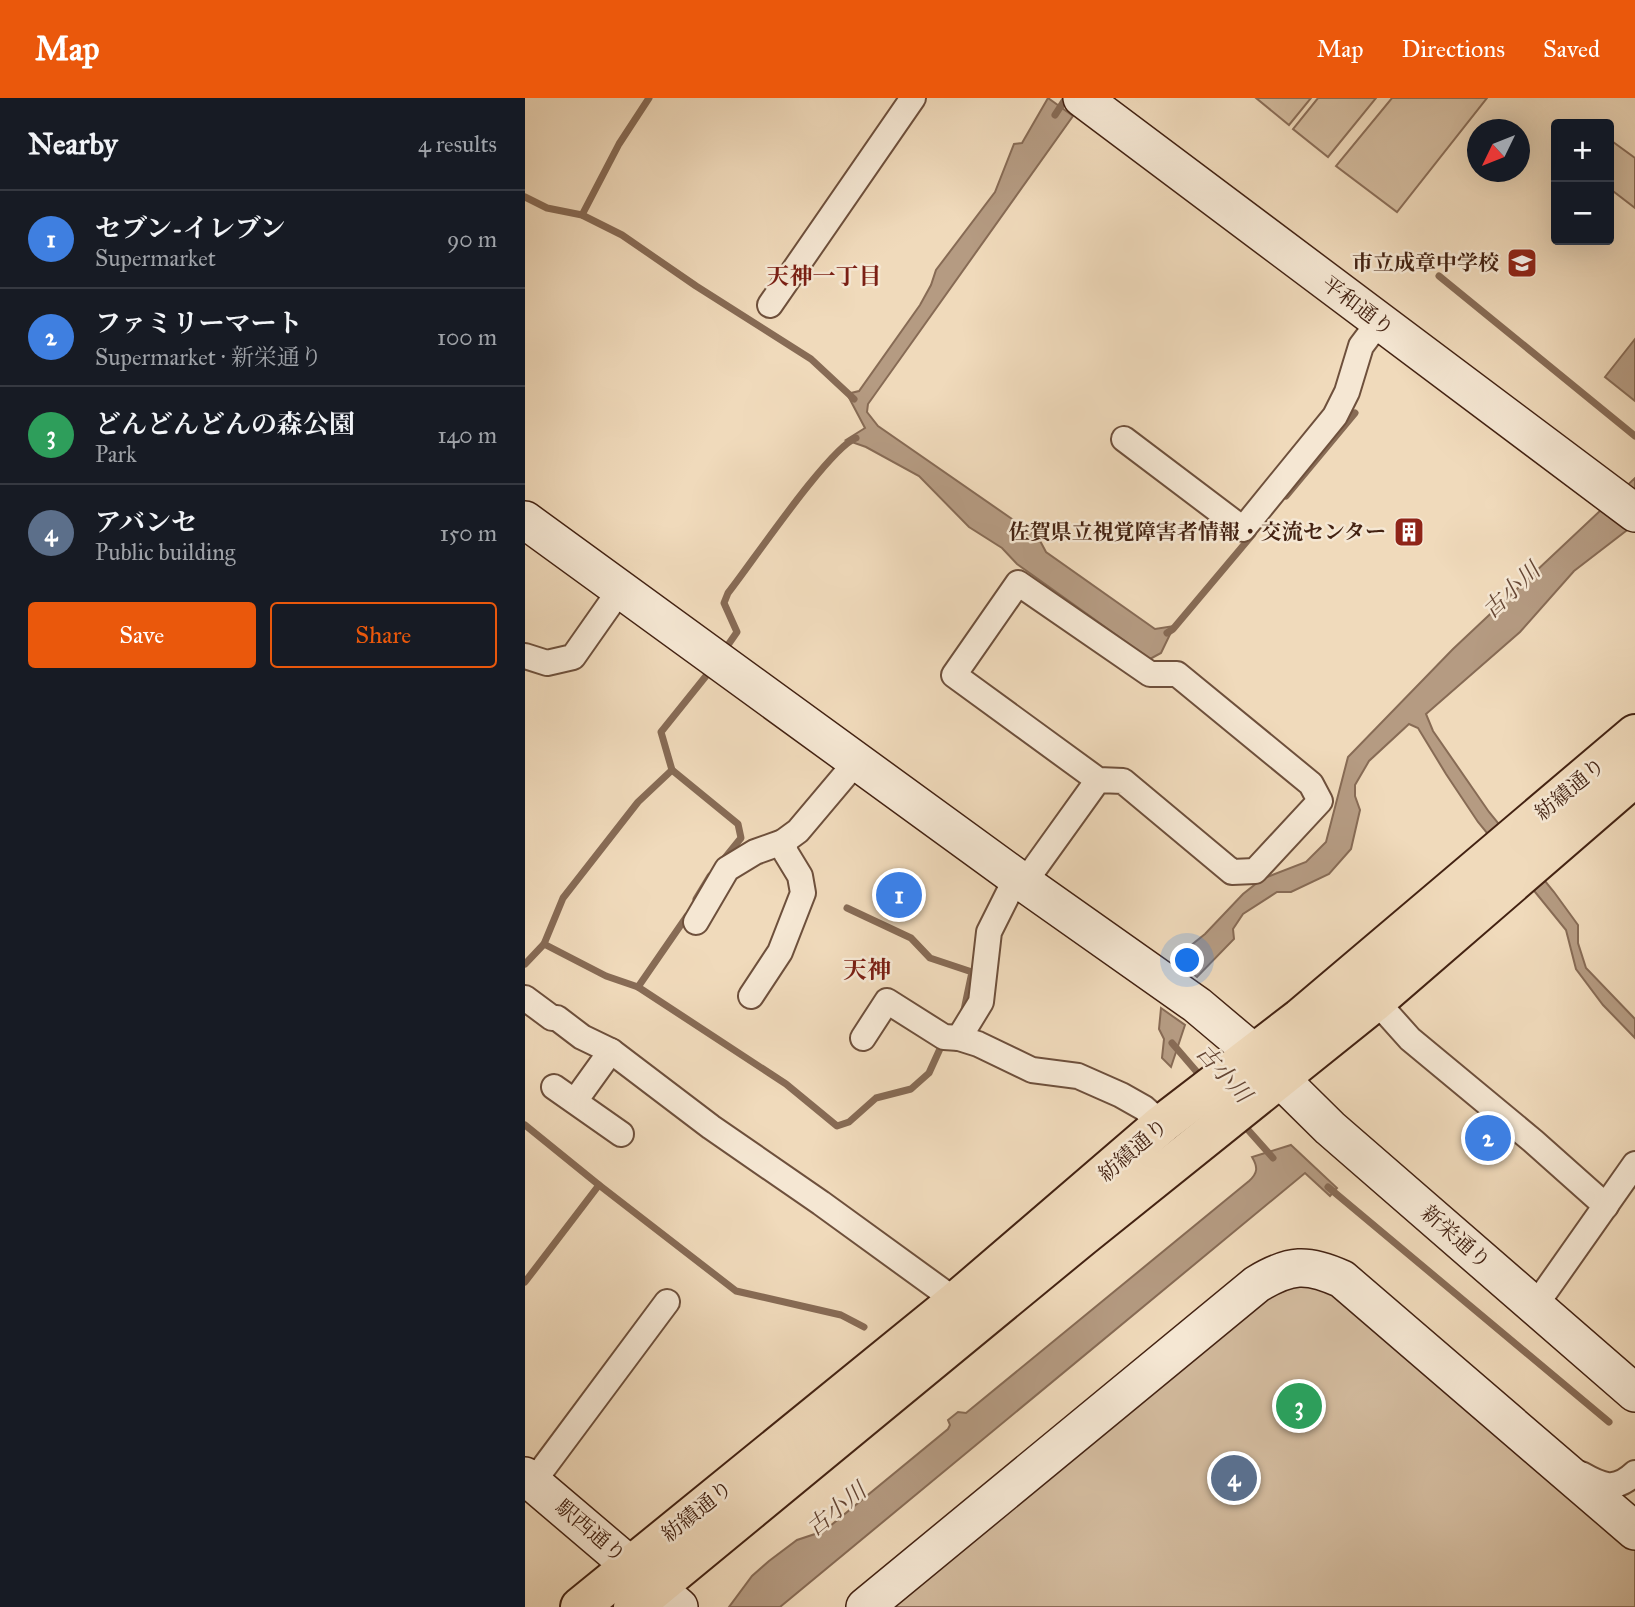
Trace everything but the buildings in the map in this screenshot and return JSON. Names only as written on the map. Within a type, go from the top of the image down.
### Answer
[{"type":"highway","name":"紡績通り","points":[[1258,1073],[1300,1018],[1635,734]]},
{"type":"highway","name":"紡績通り","points":[[650,1592],[956,1301],[1188,1119],[1376,1001],[1635,777]]},
{"type":"highway","name":"紡績通り","points":[[650,1592],[1188,1119]]},
{"type":"highway","points":[[580,1607],[650,1592]]},
{"type":"street","points":[[770,305],[913,98]]},
{"type":"street","name":"平和通り","points":[[1082,98],[1623,504]]},
{"type":"street","points":[[1124,439],[1243,529],[1335,416],[1347,393],[1361,346],[1379,322]]},
{"type":"street","name":"新栄通り","points":[[525,520],[1197,1005],[1258,1073],[1330,1128],[1635,1393]]},
{"type":"street","points":[[1018,583],[1150,674],[1177,674],[1311,784],[1320,801],[1255,871],[1232,872],[1123,781],[1098,780],[954,676],[1018,583]]},
{"type":"street","points":[[525,656],[547,663],[573,657],[620,590]]},
{"type":"street","points":[[696,922],[727,869],[755,852],[783,842],[798,831],[857,761]]},
{"type":"street","points":[[950,1038],[981,1002],[989,932],[1009,892],[1022,881],[1098,780]]},
{"type":"street","points":[[751,996],[780,952],[803,893],[800,876],[786,853],[783,842]]},
{"type":"street","points":[[525,998],[552,1018],[557,1017],[582,1037],[611,1051],[711,1127],[832,1210],[956,1301]]},
{"type":"street","points":[[863,1038],[887,1001],[950,1038],[978,1044],[1032,1070],[1078,1076],[1145,1108],[1188,1119]]},
{"type":"street","points":[[1376,1001],[1411,1039],[1606,1206]]},
{"type":"street","points":[[575,1101],[611,1051]]},
{"type":"street","points":[[554,1087],[621,1135]]},
{"type":"street","points":[[1535,1306],[1635,1164]]},
{"type":"street","points":[[865,1607],[1257,1284],[1287,1268],[1303,1266],[1322,1270],[1342,1279],[1635,1531]]},
{"type":"street","points":[[529,1479],[667,1303]]},
{"type":"street","points":[[1543,1453],[1601,1486],[1624,1483],[1635,1473]]},
{"type":"street","name":"駅西通り","points":[[529,1479],[650,1592]]},
{"type":"shaded area","points":[[1048,98],[1073,116],[868,404],[867,412],[878,426],[1038,537],[1046,552],[1155,629],[1174,626],[1161,653],[1150,659],[1017,564],[1002,548],[969,527],[919,476],[866,447],[846,440],[865,428],[847,394],[859,391],[920,305],[936,270],[995,192],[1014,144],[1022,143]]},
{"type":"shaded area","points":[[1256,98],[1311,98],[1289,125]]},
{"type":"shaded area","points":[[1318,98],[1376,98],[1328,157],[1293,129]]},
{"type":"shaded area","points":[[1392,98],[1487,98],[1470,119],[1467,119],[1467,123],[1397,212],[1336,166]]},
{"type":"shaded area","points":[[1614,143],[1635,158],[1635,208],[1614,192]]},
{"type":"shaded area","points":[[1635,339],[1635,401],[1605,377]]},
{"type":"shaded area","points":[[1635,478],[1635,524],[1574,571],[1520,632],[1426,714],[1433,731],[1489,812],[1578,925],[1578,943],[1586,968],[1635,1019],[1635,1038],[1603,1005],[1576,969],[1566,930],[1478,822],[1418,728],[1409,724],[1369,761],[1355,785],[1355,796],[1360,810],[1351,849],[1329,874],[1291,892],[1277,892],[1243,914],[1233,929],[1234,939],[1197,977],[1174,959],[1205,934],[1243,894],[1262,879],[1306,862],[1326,842],[1348,757],[1453,649]]},
{"type":"shaded area","points":[[1161,1008],[1185,1025],[1171,1067],[1162,1058],[1164,1039],[1159,1029]]},
{"type":"shaded area","points":[[1291,1145],[1337,1188],[1330,1196],[1305,1173],[780,1607],[729,1607],[752,1576],[769,1561],[797,1540],[824,1531],[948,1429],[948,1420],[958,1412],[966,1413],[1249,1181],[1256,1170],[1252,1157]]},
{"type":"shaded area","points":[[1319,1283],[1635,1544],[1635,1607],[887,1607],[1279,1285]]},
{"type":"waterway","points":[[582,215],[619,144],[649,98]]},
{"type":"waterway","points":[[1055,115],[1066,98]]},
{"type":"waterway","points":[[525,197],[547,208],[582,215],[622,235],[811,359],[854,399]]},
{"type":"waterway","points":[[1439,276],[1635,436]]},
{"type":"waterway","points":[[1286,496],[1355,413]]},
{"type":"waterway","points":[[728,645],[737,632],[724,603],[728,593],[790,508],[828,462],[856,438]]},
{"type":"waterway","points":[[1167,633],[1253,534]]},
{"type":"waterway","points":[[525,964],[544,944],[563,898],[638,802],[672,770],[661,732],[706,676]]},
{"type":"waterway","points":[[672,770],[738,824],[741,838],[724,859]]},
{"type":"waterway","points":[[696,899],[710,876]]},
{"type":"waterway","points":[[847,908],[911,938],[930,958],[972,972],[964,1010]]},
{"type":"waterway","points":[[638,987],[687,916]]},
{"type":"waterway","points":[[544,944],[606,976],[638,987],[786,1084],[837,1126],[849,1122],[876,1098],[911,1089],[929,1073],[944,1040]]},
{"type":"waterway","name":"古小川","points":[[1172,1043],[1203,1079]]},
{"type":"waterway","name":"古小川","points":[[1241,1122],[1273,1158]]},
{"type":"waterway","points":[[525,1125],[736,1291],[841,1315],[864,1327]]},
{"type":"waterway","points":[[525,1282],[599,1185]]},
{"type":"waterway","points":[[1328,1187],[1609,1422]]},
{"type":"place","name":"市立成章中学校","points":[[1522,263]]},
{"type":"place","name":"佐賀県立視覚障害者情報・交流センター","points":[[1409,532]]},
{"type":"place","name":"セブン-イレブン","points":[[899,895]]},
{"type":"place","name":"ファミリーマート","points":[[1488,1138]]},
{"type":"place","name":"どんどんどんの森公園","points":[[1299,1406]]},
{"type":"place","name":"アバンセ","points":[[1234,1478]]},
{"type":"district","name":"天神一丁目","points":[[824,276]]},
{"type":"district","name":"天神","points":[[867,970]]}]
